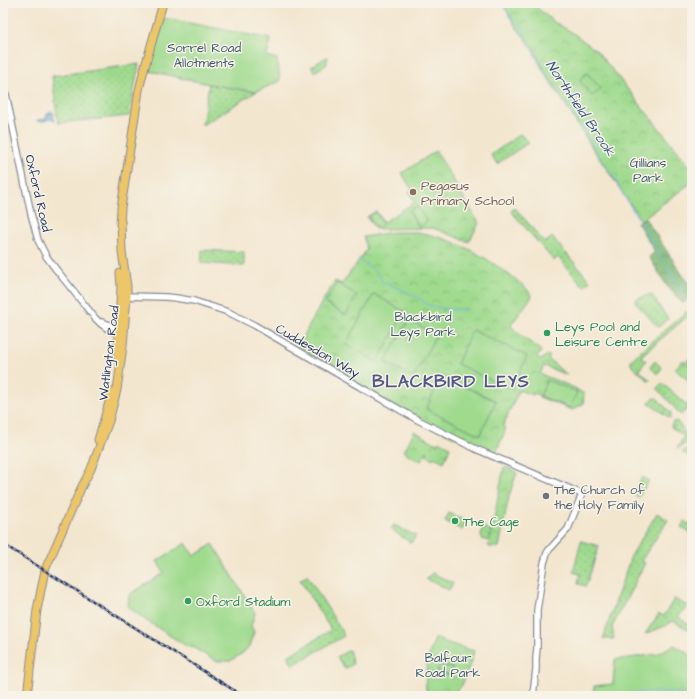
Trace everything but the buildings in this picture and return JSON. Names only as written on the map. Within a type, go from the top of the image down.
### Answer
[{"type":"main road","name":"Watlington Road","points":[[27,696],[37,610],[45,570],[92,461],[113,389],[124,296],[127,286],[122,252],[121,208],[139,90],[163,3]]},
{"type":"street","name":"Oxford Road","points":[[3,80],[28,202],[38,240],[46,256],[95,318],[121,330]]},
{"type":"street","name":"Cuddesdon Way","points":[[124,296],[176,298],[194,301],[228,312],[254,325],[418,420],[476,449],[582,494],[568,529],[549,550],[544,563],[537,610],[537,648],[533,696]]},
{"type":"green space","name":"Gillians Park","points":[[502,3],[531,3],[554,22],[573,33],[597,51],[692,169],[692,182],[641,220],[593,149],[544,70],[533,48],[516,27]]},
{"type":"green space","name":"Sorrel Road Allotments","points":[[164,18],[271,39],[267,56],[277,59],[279,81],[256,92],[209,84],[149,71]]},
{"type":"green space","points":[[327,57],[326,65],[314,71],[312,66]]},
{"type":"green space","points":[[139,64],[129,116],[58,123],[52,76]]},
{"type":"green space","points":[[587,73],[601,89],[592,96],[579,80]]},
{"type":"green space","points":[[209,84],[256,92],[202,125]]},
{"type":"green space","points":[[520,134],[529,142],[497,164],[491,155]]},
{"type":"green space","points":[[436,151],[479,223],[469,242],[433,228],[375,229],[367,217],[376,211],[384,222],[415,202],[409,192],[412,190],[402,173]]},
{"type":"green space","points":[[417,206],[427,222],[419,227],[409,211]]},
{"type":"green space","points":[[516,209],[545,243],[552,237],[590,281],[584,287],[558,257],[554,261],[511,211]]},
{"type":"green space","points":[[375,212],[383,224],[377,229],[369,217]]},
{"type":"green space","points":[[645,218],[690,286],[689,287],[692,294],[683,304],[667,286],[649,257],[655,252],[637,222]]},
{"type":"green space","name":"Blackbird Leys Park","points":[[394,232],[416,232],[428,234],[463,246],[485,258],[523,285],[532,296],[511,325],[515,331],[541,351],[537,358],[541,360],[547,355],[550,357],[548,359],[567,375],[544,366],[540,374],[575,388],[584,394],[583,404],[572,410],[539,397],[539,395],[534,393],[533,395],[519,390],[503,426],[505,431],[496,453],[476,447],[418,420],[296,350],[335,281],[342,284],[367,249],[363,237]]},
{"type":"green space","points":[[202,250],[244,252],[244,266],[201,263]]},
{"type":"green space","points":[[337,283],[357,295],[346,315],[325,303]]},
{"type":"green space","points":[[374,294],[405,312],[377,362],[346,344]]},
{"type":"green space","points":[[651,294],[668,319],[658,327],[635,302],[637,299]]},
{"type":"green space","points":[[687,311],[690,314],[641,356],[646,361],[639,370],[650,380],[649,381],[631,365],[631,360]]},
{"type":"green space","points":[[409,320],[436,335],[413,378],[385,362]]},
{"type":"green space","points":[[472,330],[527,356],[512,390],[457,364]]},
{"type":"green space","points":[[692,357],[692,384],[675,369],[683,360],[685,363]]},
{"type":"green space","points":[[655,361],[662,368],[657,374],[650,367]]},
{"type":"green space","points":[[442,376],[496,401],[480,435],[426,409]]},
{"type":"green space","points":[[547,380],[577,392],[570,408],[540,396]]},
{"type":"green space","points":[[662,383],[689,407],[681,415],[657,388]]},
{"type":"green space","points":[[656,398],[671,413],[670,418],[648,403]]},
{"type":"green space","points":[[677,421],[689,439],[688,442],[677,449],[684,436],[671,427],[673,422]]},
{"type":"green space","points":[[414,431],[437,444],[439,441],[450,447],[444,462],[426,455],[428,452],[427,451],[421,461],[404,452]]},
{"type":"green space","points":[[692,446],[692,458],[682,452]]},
{"type":"green space","points":[[504,467],[517,472],[509,496],[499,547],[489,547],[488,544]]},
{"type":"green space","points":[[643,477],[649,481],[638,498],[632,494]]},
{"type":"green space","name":"The Cage","points":[[449,513],[466,521],[462,530],[445,521]]},
{"type":"green space","points":[[657,513],[668,520],[641,561],[645,563],[612,627],[614,639],[603,639],[631,556]]},
{"type":"green space","points":[[685,521],[690,525],[692,522],[692,534],[681,527]]},
{"type":"green space","points":[[394,525],[416,536],[411,543],[391,529]]},
{"type":"green space","points":[[483,526],[491,532],[489,541],[482,539],[481,535]]},
{"type":"green space","points":[[581,541],[599,546],[586,586],[578,584],[580,574],[573,572]]},
{"type":"green space","name":"Oxford Stadium","points":[[186,543],[194,556],[213,544],[255,613],[251,626],[254,632],[249,646],[243,653],[230,661],[216,661],[192,647],[188,647],[128,607],[129,595],[164,573],[157,561]]},
{"type":"green space","points":[[432,573],[453,583],[449,590],[426,579]]},
{"type":"green space","points":[[307,575],[344,636],[293,665],[288,656],[331,630],[300,580]]},
{"type":"green space","points":[[674,599],[688,606],[678,617],[692,627],[692,632],[673,621],[645,634],[659,614],[664,616]]},
{"type":"green space","name":"Balfour Road Park","points":[[436,637],[447,643],[474,651],[462,685],[450,696],[427,696],[425,681],[427,666],[430,651]]},
{"type":"green space","points":[[674,645],[692,656],[692,696],[593,696],[594,686],[613,684],[615,660],[657,654]]},
{"type":"green space","points":[[349,650],[353,664],[345,669],[337,657]]},
{"type":"green space","points":[[440,665],[453,668],[449,675],[437,671]]},
{"type":"water","points":[[51,112],[54,114],[53,117],[55,121],[49,119],[45,121],[37,121],[46,119],[47,114]]},
{"type":"waterway","name":"Northfield Brook","points":[[502,3],[512,18],[521,27],[543,71],[612,173],[685,298],[692,307]]},
{"type":"waterway","points":[[358,259],[376,271],[382,282],[417,297],[428,305],[445,309],[466,309]]},
{"type":"waterway","points":[[594,695],[655,692],[680,692],[692,694]]},
{"type":"railway","points":[[3,544],[243,696]]},
{"type":"place","name":"Pegasus Primary School","points":[[413,192]]},
{"type":"place","name":"Leys Pool and Leisure Centre","points":[[547,333]]},
{"type":"place","name":"The Church of the Holy Family","points":[[546,496]]},
{"type":"place","name":"The Cage","points":[[455,521]]},
{"type":"place","name":"Oxford Stadium","points":[[188,601]]},
{"type":"district","name":"BLACKBIRD LEYS","points":[[451,381]]}]
